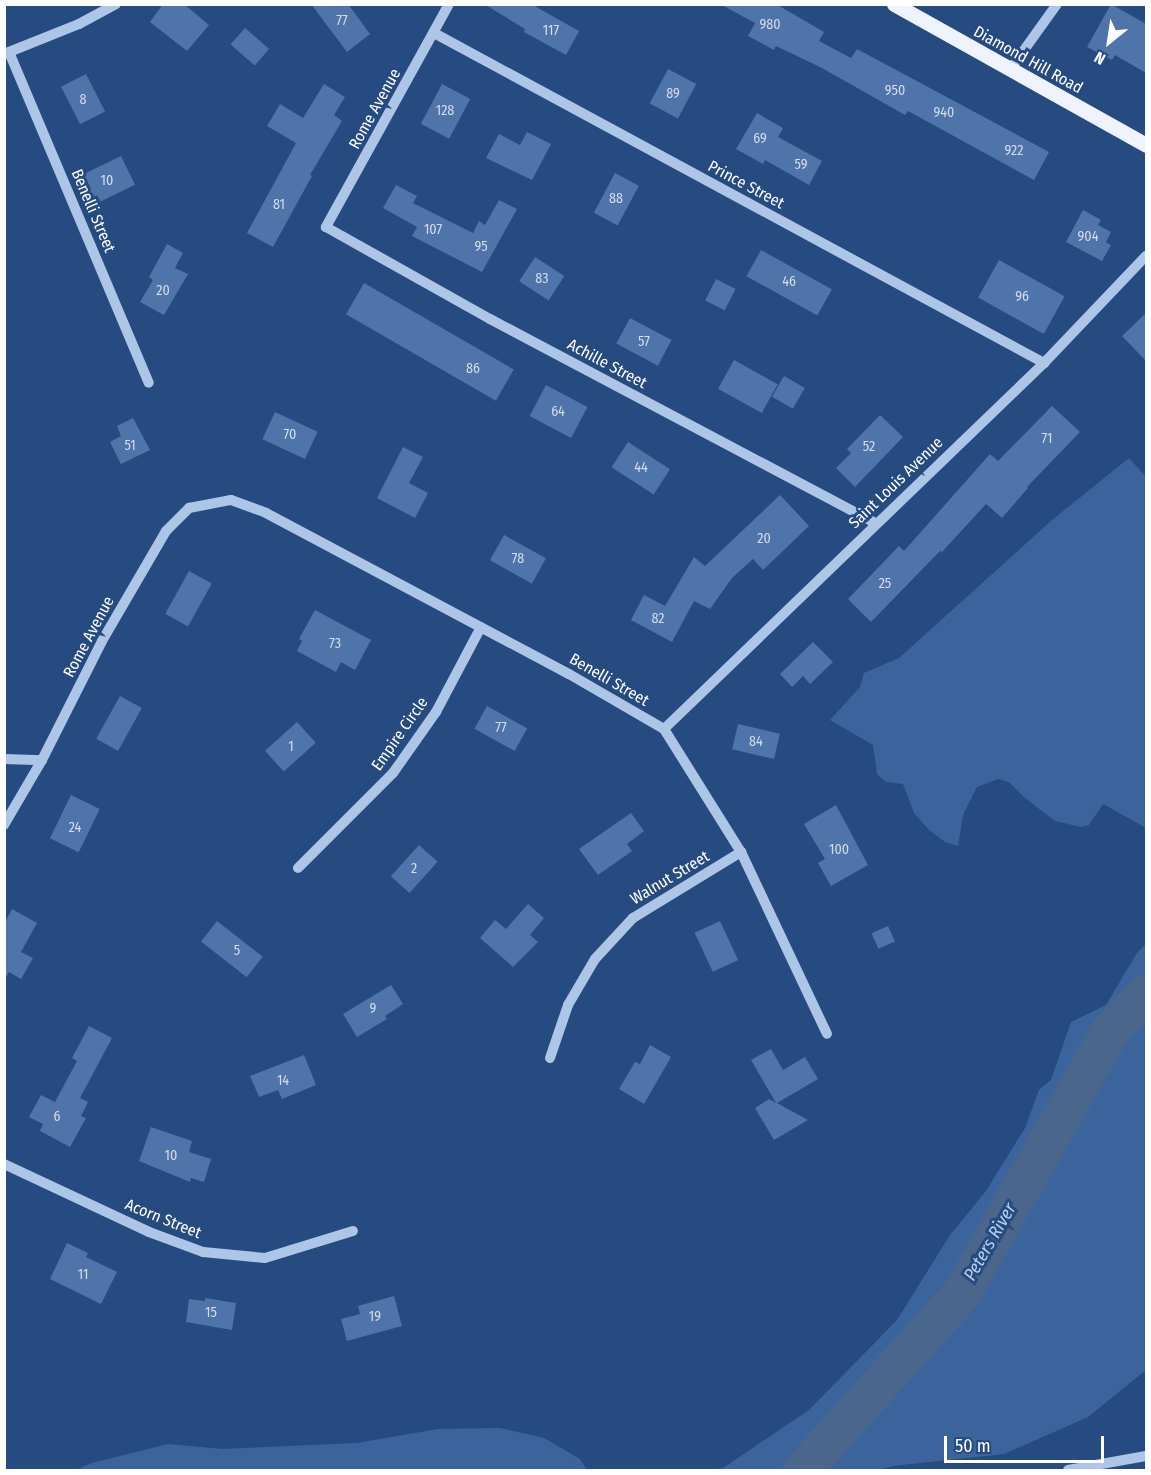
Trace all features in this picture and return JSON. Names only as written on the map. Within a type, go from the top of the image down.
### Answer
[{"type":"main road","name":"Diamond Hill Road","points":[[894,4],[1009,71],[1146,145]]},
{"type":"street","points":[[7,53],[79,24],[116,4]]},
{"type":"street","name":"Rome Avenue","points":[[326,227],[449,4]]},
{"type":"street","points":[[1009,71],[1058,4]]},
{"type":"street","name":"Prince Street","points":[[434,33],[1044,363]]},
{"type":"street","name":"Benelli Street","points":[[7,53],[149,383]]},
{"type":"street","name":"Achille Street","points":[[326,227],[490,319],[876,523]]},
{"type":"street","name":"Saint Louis Avenue","points":[[664,729],[1044,363],[1146,256]]},
{"type":"street","name":"Benelli Street","points":[[231,500],[266,513],[569,674],[664,729],[741,852],[827,1034]]},
{"type":"street","name":"Rome Avenue","points":[[4,825],[42,760],[102,641],[166,531],[189,508],[231,500]]},
{"type":"street","name":"Empire Circle","points":[[298,868],[393,773],[436,712],[481,627]]},
{"type":"street","points":[[4,759],[42,760]]},
{"type":"street","name":"Walnut Street","points":[[550,1058],[568,1005],[595,959],[633,918],[741,852]]},
{"type":"street","name":"Acorn Street","points":[[4,1164],[149,1232],[203,1252],[265,1258],[352,1232]]},
{"type":"street","points":[[1068,1470],[1146,1456]]},
{"type":"shaded area","points":[[1129,458],[1146,477],[1146,828],[1103,804],[1089,825],[1081,827],[1055,821],[1025,798],[1009,782],[998,779],[977,787],[963,815],[958,846],[945,842],[929,830],[914,813],[903,784],[886,782],[877,774],[873,745],[830,720],[860,687],[864,673],[899,658],[1052,520]]},
{"type":"shaded area","points":[[1146,944],[1146,1370],[1088,1417],[1004,1454],[893,1466],[880,1470],[711,1470],[723,1468],[809,1410],[897,1320],[950,1235],[986,1191],[1025,1128],[1039,1090],[1051,1080],[1071,1022],[1106,1005],[1137,953]]},
{"type":"shaded area","points":[[500,1428],[544,1438],[580,1459],[587,1470],[76,1470],[92,1463],[168,1444],[222,1449],[357,1443],[438,1429]]},
{"type":"building","points":[[163,4],[184,4],[209,25],[187,51],[150,22]]},
{"type":"building","points":[[311,4],[348,4],[370,34],[347,52]]},
{"type":"building","points":[[484,4],[531,4],[579,31],[566,55],[524,32],[525,29]]},
{"type":"building","points":[[720,4],[776,4],[824,32],[819,41],[851,58],[857,49],[1049,152],[1034,180],[908,111],[905,115],[822,68],[776,46],[774,50],[748,36],[755,23]]},
{"type":"building","points":[[1111,4],[1146,24],[1146,73],[1115,55],[1112,60],[1087,47]]},
{"type":"building","points":[[245,28],[269,49],[255,66],[231,45]]},
{"type":"building","points":[[668,69],[696,84],[678,118],[650,103]]},
{"type":"building","points":[[86,74],[105,111],[80,124],[61,87]]},
{"type":"building","points":[[324,84],[345,97],[334,115],[342,121],[310,175],[312,176],[273,247],[247,233],[296,143],[267,126],[280,104],[303,118]]},
{"type":"building","points":[[442,84],[470,99],[449,139],[421,124]]},
{"type":"building","points":[[757,113],[783,128],[778,137],[822,161],[809,185],[765,160],[763,164],[736,149]]},
{"type":"building","points":[[527,132],[551,144],[532,180],[486,158],[499,134],[520,145]]},
{"type":"building","points":[[121,156],[135,185],[93,205],[79,177]]},
{"type":"building","points":[[615,173],[639,186],[618,225],[594,213]]},
{"type":"building","points":[[396,185],[417,196],[413,203],[473,233],[479,221],[485,225],[499,200],[517,209],[482,272],[412,236],[417,227],[383,208]]},
{"type":"building","points":[[1083,210],[1101,220],[1098,225],[1111,232],[1106,242],[1111,245],[1102,261],[1066,242]]},
{"type":"building","points":[[167,244],[183,253],[175,268],[188,274],[164,315],[140,302],[153,280],[149,277]]},
{"type":"building","points":[[761,250],[832,289],[817,316],[746,276]]},
{"type":"building","points":[[535,257],[564,276],[549,300],[519,281]]},
{"type":"building","points":[[999,260],[1065,296],[1044,334],[978,298]]},
{"type":"building","points":[[716,279],[736,289],[725,310],[705,300]]},
{"type":"building","points":[[364,283],[514,370],[496,401],[346,314]]},
{"type":"building","points":[[1146,313],[1146,361],[1122,336]]},
{"type":"building","points":[[630,318],[671,340],[658,366],[616,344]]},
{"type":"building","points":[[734,360],[778,384],[762,413],[718,389]]},
{"type":"building","points":[[784,376],[805,388],[793,409],[772,397]]},
{"type":"building","points":[[546,385],[587,407],[571,438],[530,416]]},
{"type":"building","points":[[1052,406],[1080,432],[1027,487],[1002,518],[986,504],[942,552],[940,551],[871,622],[848,599],[899,546],[904,551],[990,454],[998,461]]},
{"type":"building","points":[[275,412],[318,432],[305,459],[262,439]]},
{"type":"building","points":[[880,415],[903,437],[855,487],[836,468],[851,453],[847,449]]},
{"type":"building","points":[[133,418],[150,450],[121,464],[110,442],[121,436],[117,426]]},
{"type":"building","points":[[628,442],[670,469],[654,494],[612,467]]},
{"type":"building","points":[[403,447],[423,457],[409,483],[428,493],[415,518],[377,498]]},
{"type":"building","points":[[780,495],[809,526],[763,570],[753,559],[732,578],[710,609],[694,601],[672,642],[631,620],[644,595],[665,606],[694,557],[705,566]]},
{"type":"building","points":[[504,535],[546,558],[532,584],[490,560]]},
{"type":"building","points":[[189,571],[212,584],[188,626],[165,614]]},
{"type":"building","points":[[315,610],[371,640],[355,670],[341,662],[336,672],[297,651],[302,641],[299,639]]},
{"type":"building","points":[[813,642],[833,662],[810,684],[803,676],[792,687],[780,674]]},
{"type":"building","points":[[120,696],[142,708],[118,751],[96,739]]},
{"type":"building","points":[[487,706],[527,728],[515,751],[474,729]]},
{"type":"building","points":[[297,722],[316,743],[284,772],[265,751]]},
{"type":"building","points":[[738,724],[780,734],[774,759],[732,749]]},
{"type":"building","points":[[71,795],[100,809],[79,852],[50,838]]},
{"type":"building","points":[[836,805],[868,865],[831,886],[818,863],[825,859],[804,824]]},
{"type":"building","points":[[631,813],[644,831],[627,844],[632,851],[598,875],[579,849]]},
{"type":"building","points":[[419,845],[438,862],[409,893],[391,876]]},
{"type":"building","points":[[528,904],[544,918],[530,935],[538,942],[513,967],[480,938],[495,920],[506,929]]},
{"type":"building","points":[[12,909],[37,923],[21,952],[33,958],[21,979],[9,972],[4,981],[4,924]]},
{"type":"building","points":[[217,921],[263,957],[247,977],[201,941]]},
{"type":"building","points":[[720,921],[738,960],[713,972],[695,933]]},
{"type":"building","points":[[888,926],[895,942],[878,949],[872,933]]},
{"type":"building","points":[[391,985],[403,1004],[385,1016],[387,1019],[357,1037],[343,1014]]},
{"type":"building","points":[[89,1026],[112,1038],[80,1098],[88,1102],[81,1116],[86,1118],[70,1147],[40,1131],[43,1124],[29,1117],[41,1095],[55,1102],[77,1061],[72,1058]]},
{"type":"building","points":[[650,1045],[671,1057],[644,1104],[619,1089],[635,1062],[640,1064]]},
{"type":"building","points":[[771,1049],[783,1070],[805,1057],[818,1079],[777,1103],[808,1120],[774,1140],[755,1108],[769,1099],[776,1103],[751,1060]]},
{"type":"building","points":[[304,1055],[316,1085],[282,1099],[278,1090],[259,1097],[250,1076]]},
{"type":"building","points":[[151,1127],[192,1141],[189,1152],[211,1159],[204,1182],[191,1178],[190,1182],[139,1161]]},
{"type":"building","points":[[67,1243],[88,1253],[86,1257],[117,1272],[101,1304],[50,1279]]},
{"type":"building","points":[[394,1296],[402,1326],[347,1341],[341,1319],[360,1314],[358,1306]]},
{"type":"building","points":[[205,1298],[236,1303],[232,1330],[186,1322],[189,1299],[205,1301]]},
{"type":"waterway","name":"Peters River","points":[[802,1470],[962,1292],[1110,1030],[1146,993]]}]
